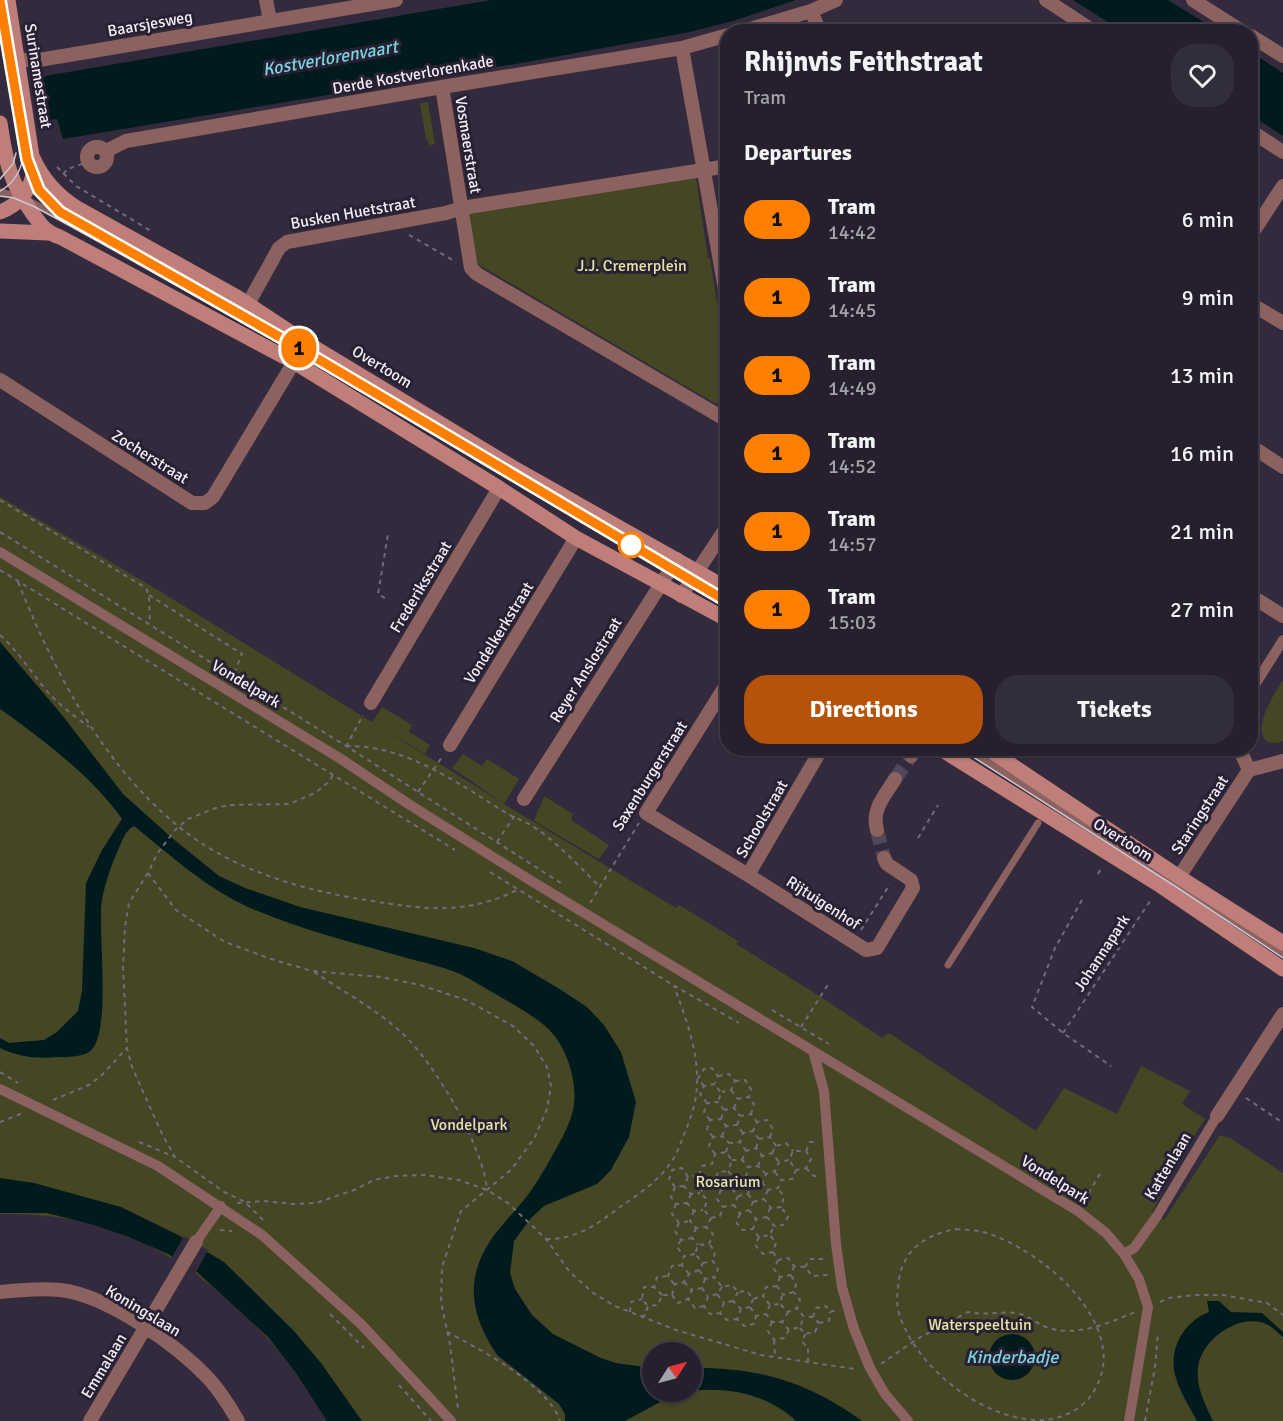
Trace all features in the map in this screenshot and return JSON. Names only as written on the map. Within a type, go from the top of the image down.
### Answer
[{"type":"main road","name":"Surinamestraat","points":[[8,0],[33,158]]},
{"type":"main road","points":[[0,123],[4,169],[67,201]]},
{"type":"main road","points":[[0,212],[22,198],[32,183],[33,158]]},
{"type":"main road","name":"Overtoom","points":[[33,158],[43,176],[67,201],[248,303],[305,342],[673,565],[720,612]]},
{"type":"main road","name":"Overtoom","points":[[4,169],[48,233],[60,237],[294,362],[576,538],[661,584],[690,584],[720,588]]},
{"type":"main road","points":[[0,231],[20,234],[48,233]]},
{"type":"main road","name":"Overtoom","points":[[952,756],[1161,886],[1283,969]]},
{"type":"main road","name":"Overtoom","points":[[998,756],[1179,877],[1283,943]]},
{"type":"street","points":[[266,0],[270,20]]},
{"type":"street","name":"Baarsjesweg","points":[[17,60],[39,60],[396,0]]},
{"type":"street","points":[[767,24],[811,11],[836,0]]},
{"type":"street","points":[[1046,0],[1083,24]]},
{"type":"street","points":[[1193,0],[1230,24]]},
{"type":"street","points":[[811,11],[817,24]]},
{"type":"street","name":"Derde Kostverlorenkade","points":[[88,162],[93,166],[102,166],[107,157],[106,151],[126,141],[682,48],[720,37]]},
{"type":"street","points":[[1258,40],[1283,56]]},
{"type":"street","points":[[682,48],[720,260]]},
{"type":"street","name":"Vosmaerstraat","points":[[442,87],[462,208]]},
{"type":"street","points":[[1258,136],[1283,152]]},
{"type":"street","points":[[720,167],[462,208],[471,268],[477,274],[720,416]]},
{"type":"street","points":[[1258,224],[1283,186]]},
{"type":"street","name":"Busken Huetstraat","points":[[248,303],[279,248],[287,242],[446,213],[462,208]]},
{"type":"street","points":[[1258,308],[1283,323]]},
{"type":"street","name":"Zocherstraat","points":[[0,380],[192,503],[205,503],[213,497],[294,362]]},
{"type":"street","points":[[1258,451],[1283,467]]},
{"type":"street","name":"Frederiksstraat","points":[[371,703],[499,488]]},
{"type":"street","points":[[690,584],[720,537]]},
{"type":"street","name":"Vondelkerkstraat","points":[[450,745],[576,538]]},
{"type":"street","name":"Vondelpark","points":[[3,554],[340,759],[533,882],[1078,1211],[1106,1233],[1124,1254],[1139,1279],[1148,1307],[1129,1421]]},
{"type":"street","name":"Reyer Anslostraat","points":[[524,799],[673,565]]},
{"type":"street","points":[[1258,600],[1283,616]]},
{"type":"street","points":[[1258,680],[1283,640]]},
{"type":"street","name":"Saxenburgerstraat","points":[[646,813],[720,695]]},
{"type":"street","name":"Schoolstraat","points":[[748,875],[817,756]]},
{"type":"street","points":[[1243,756],[1249,770],[1283,761]]},
{"type":"street","name":"Staringstraat","points":[[1179,877],[1249,770]]},
{"type":"street","points":[[877,830],[874,820],[875,812],[895,779]]},
{"type":"street","name":"Rijtuigenhof","points":[[646,813],[866,950],[877,948],[913,888],[911,880],[886,864],[884,858]]},
{"type":"street","name":"Kattenlaan","points":[[1124,1254],[1134,1248],[1157,1216],[1233,1090],[1283,1014]]},
{"type":"street","points":[[813,1051],[824,1091],[836,1244],[842,1287],[854,1329],[870,1368],[885,1394],[908,1421]]},
{"type":"street","points":[[0,1089],[158,1166],[218,1210],[262,1235],[361,1324],[451,1420]]},
{"type":"street","points":[[198,1239],[218,1210]]},
{"type":"street","name":"Emmalaan","points":[[90,1421],[198,1239]]},
{"type":"street","name":"Koningslaan","points":[[0,1292],[61,1290],[102,1302],[146,1328],[186,1357],[211,1381],[238,1421]]},
{"type":"lane","points":[[0,192],[22,198]]},
{"type":"lane","name":"Overtoom","points":[[22,198],[300,352],[673,565]]},
{"type":"lane","name":"Overtoom","points":[[690,584],[720,601]]},
{"type":"lane","name":"Overtoom","points":[[977,756],[1283,954]]},
{"type":"lane","points":[[948,964],[1038,823]]},
{"type":"path","points":[[87,192],[63,174],[68,169],[88,162]]},
{"type":"path","points":[[390,223],[477,274]]},
{"type":"path","points":[[0,500],[146,588],[149,595],[150,625]]},
{"type":"path","name":"Frederiksstraat","points":[[385,598],[378,594],[388,534]]},
{"type":"path","points":[[3,554],[72,695],[92,728],[130,778],[179,826],[225,855],[282,881],[310,890],[345,897],[414,908],[443,908],[476,906],[518,890]]},
{"type":"path","points":[[0,570],[461,854]]},
{"type":"path","points":[[149,595],[242,654],[233,676]]},
{"type":"path","points":[[0,635],[13,647],[46,690],[72,715],[92,728]]},
{"type":"path","points":[[348,741],[357,724]]},
{"type":"path","points":[[346,746],[360,745],[393,752],[433,769],[513,817],[525,821],[555,844],[600,887]]},
{"type":"path","points":[[423,785],[441,758]]},
{"type":"path","points":[[245,1202],[224,1192],[175,1157],[139,1084],[127,1048],[123,967],[129,903],[157,854],[175,830],[188,819],[229,805],[289,804],[315,793],[330,781],[340,759]]},
{"type":"path","points":[[918,838],[938,805]]},
{"type":"path","name":"Saxenburgerstraat","points":[[596,892],[646,813]]},
{"type":"path","points":[[505,830],[513,817]]},
{"type":"path","points":[[1098,874],[1103,864]]},
{"type":"path","points":[[490,871],[673,985],[745,1026]]},
{"type":"path","points":[[853,943],[898,872]]},
{"type":"path","points":[[148,873],[176,910],[225,942],[312,971],[381,977],[420,985],[466,1000],[513,1026],[534,1046],[547,1067],[551,1086],[547,1108],[535,1137],[511,1170],[461,1211],[442,1267],[441,1302],[458,1411],[451,1420]]},
{"type":"path","name":"Johannapark","points":[[1063,1034],[1161,886]]},
{"type":"path","points":[[1082,900],[1055,948],[1032,1007],[1063,1034],[1111,1066]]},
{"type":"path","points":[[312,971],[386,1019],[403,1034],[436,1074],[465,1126],[485,1174],[487,1190]]},
{"type":"path","points":[[794,1039],[830,983]]},
{"type":"path","points":[[546,1239],[565,1238],[586,1230],[624,1205],[667,1168],[679,1148],[694,1107],[698,1078],[697,1061],[691,1044],[689,1028],[673,985]]},
{"type":"path","points":[[0,1122],[89,1085],[102,1075],[127,1048]]},
{"type":"path","points":[[698,1078],[704,1069],[712,1068],[718,1076]]},
{"type":"path","points":[[718,1076],[729,1074],[735,1082]]},
{"type":"path","points":[[715,1084],[718,1076]]},
{"type":"path","points":[[698,1078],[704,1086]]},
{"type":"path","points":[[735,1082],[745,1080],[751,1089],[749,1097],[754,1104],[751,1114]]},
{"type":"path","points":[[721,1093],[731,1090],[735,1082]]},
{"type":"path","points":[[704,1086],[715,1084]]},
{"type":"path","points":[[715,1084],[721,1093]]},
{"type":"path","points":[[704,1086],[700,1094],[707,1103]]},
{"type":"path","points":[[731,1090],[738,1099]]},
{"type":"path","points":[[1233,1090],[1283,1123]]},
{"type":"path","points":[[718,1102],[721,1093]]},
{"type":"path","points":[[738,1099],[749,1097]]},
{"type":"path","points":[[734,1108],[738,1099]]},
{"type":"path","points":[[707,1103],[718,1102]]},
{"type":"path","points":[[718,1102],[724,1110]]},
{"type":"path","points":[[707,1103],[704,1112],[710,1120]]},
{"type":"path","points":[[724,1110],[734,1108]]},
{"type":"path","points":[[734,1108],[740,1116]]},
{"type":"path","points":[[14,1110],[21,1114]]},
{"type":"path","points":[[720,1119],[724,1110]]},
{"type":"path","points":[[740,1116],[751,1114]]},
{"type":"path","points":[[751,1114],[757,1122]]},
{"type":"path","points":[[737,1125],[740,1116]]},
{"type":"path","points":[[710,1120],[720,1119]]},
{"type":"path","points":[[720,1119],[726,1126]]},
{"type":"path","points":[[710,1120],[707,1129],[713,1137]]},
{"type":"path","points":[[757,1122],[767,1120],[773,1129],[770,1137]]},
{"type":"path","points":[[753,1131],[757,1122]]},
{"type":"path","points":[[726,1126],[737,1125]]},
{"type":"path","points":[[737,1125],[743,1133]]},
{"type":"path","points":[[722,1136],[726,1126]]},
{"type":"path","points":[[743,1133],[753,1131]]},
{"type":"path","points":[[753,1131],[759,1139]]},
{"type":"path","points":[[740,1142],[743,1133]]},
{"type":"path","points":[[713,1137],[722,1136]]},
{"type":"path","points":[[722,1136],[729,1143]]},
{"type":"path","points":[[713,1137],[708,1146],[715,1154]]},
{"type":"path","points":[[759,1139],[770,1137]]},
{"type":"path","points":[[770,1137],[776,1146]]},
{"type":"path","points":[[756,1148],[759,1139]]},
{"type":"path","points":[[729,1143],[740,1142]]},
{"type":"path","points":[[740,1142],[746,1150]]},
{"type":"path","points":[[806,1151],[810,1143],[820,1142]]},
{"type":"path","points":[[726,1152],[729,1143]]},
{"type":"path","points":[[762,1156],[772,1153],[776,1146],[786,1143],[793,1151],[806,1151]]},
{"type":"path","points":[[746,1150],[756,1148]]},
{"type":"path","points":[[756,1148],[762,1156]]},
{"type":"path","points":[[742,1160],[746,1150]]},
{"type":"path","points":[[789,1160],[793,1151]]},
{"type":"path","points":[[796,1170],[806,1168],[811,1159],[806,1151]]},
{"type":"path","points":[[715,1154],[726,1152]]},
{"type":"path","points":[[726,1152],[732,1160]]},
{"type":"path","points":[[772,1153],[779,1162]]},
{"type":"path","points":[[699,1175],[702,1166],[712,1164],[715,1154]]},
{"type":"path","points":[[758,1166],[762,1156]]},
{"type":"path","points":[[732,1160],[742,1160],[748,1167]]},
{"type":"path","points":[[728,1171],[732,1160]]},
{"type":"path","points":[[779,1162],[789,1160]]},
{"type":"path","points":[[789,1160],[796,1170]]},
{"type":"path","points":[[765,1174],[775,1171],[779,1162]]},
{"type":"path","points":[[748,1167],[758,1166]]},
{"type":"path","points":[[758,1166],[765,1174]]},
{"type":"path","points":[[748,1167],[746,1177],[751,1185]]},
{"type":"path","points":[[667,1168],[672,1170],[682,1168],[688,1176]]},
{"type":"path","points":[[806,1168],[814,1176],[823,1175]]},
{"type":"path","points":[[672,1170],[669,1179],[675,1187]]},
{"type":"path","points":[[781,1180],[792,1179],[796,1170]]},
{"type":"path","points":[[728,1171],[734,1178]]},
{"type":"path","points":[[715,1182],[718,1172],[728,1171]]},
{"type":"path","points":[[775,1171],[781,1180]]},
{"type":"path","points":[[1078,1211],[1101,1172]]},
{"type":"path","points":[[762,1182],[765,1174]]},
{"type":"path","points":[[198,1239],[224,1229],[240,1234],[218,1210],[245,1202],[316,1203],[354,1190],[374,1180],[396,1176],[425,1175],[459,1180],[487,1190],[508,1203],[534,1226],[569,1270],[593,1293],[630,1313],[761,1355],[852,1368],[870,1368],[887,1362],[912,1343],[968,1312],[984,1316],[1015,1313],[1058,1330],[1095,1327],[1105,1323]]},
{"type":"path","points":[[688,1176],[699,1175]]},
{"type":"path","points":[[699,1175],[704,1182]]},
{"type":"path","points":[[684,1186],[688,1176]]},
{"type":"path","points":[[734,1178],[746,1177]]},
{"type":"path","points":[[731,1188],[734,1178]]},
{"type":"path","points":[[778,1188],[781,1180]]},
{"type":"path","points":[[704,1182],[715,1182],[722,1190]]},
{"type":"path","points":[[701,1193],[704,1182]]},
{"type":"path","points":[[751,1185],[762,1182]]},
{"type":"path","points":[[762,1182],[768,1190]]},
{"type":"path","points":[[748,1194],[751,1185]]},
{"type":"path","points":[[675,1187],[684,1186]]},
{"type":"path","points":[[684,1186],[691,1194]]},
{"type":"path","points":[[675,1187],[671,1197],[676,1204]]},
{"type":"path","points":[[717,1199],[722,1190],[731,1188]]},
{"type":"path","points":[[731,1188],[738,1196]]},
{"type":"path","points":[[768,1190],[778,1188]]},
{"type":"path","points":[[778,1188],[784,1197],[781,1207]]},
{"type":"path","points":[[764,1199],[768,1190]]},
{"type":"path","points":[[691,1194],[701,1193]]},
{"type":"path","points":[[701,1193],[707,1200]]},
{"type":"path","points":[[687,1203],[691,1194]]},
{"type":"path","points":[[738,1196],[748,1194]]},
{"type":"path","points":[[748,1194],[753,1202]]},
{"type":"path","points":[[734,1205],[738,1196]]},
{"type":"path","points":[[707,1200],[717,1199]]},
{"type":"path","points":[[717,1199],[723,1207]]},
{"type":"path","points":[[753,1229],[742,1230],[736,1222],[740,1214],[749,1210],[753,1202],[764,1199]]},
{"type":"path","points":[[764,1199],[771,1208]]},
{"type":"path","points":[[704,1210],[707,1200]]},
{"type":"path","points":[[676,1204],[687,1203]]},
{"type":"path","points":[[687,1203],[694,1212]]},
{"type":"path","points":[[676,1204],[672,1214],[679,1223]]},
{"type":"path","points":[[723,1207],[734,1205]]},
{"type":"path","points":[[734,1205],[740,1214]]},
{"type":"path","points":[[706,1227],[711,1218],[720,1216],[723,1207]]},
{"type":"path","points":[[771,1208],[781,1207]]},
{"type":"path","points":[[774,1226],[783,1226],[788,1217],[781,1207]]},
{"type":"path","points":[[767,1217],[771,1208]]},
{"type":"path","points":[[694,1212],[704,1210]]},
{"type":"path","points":[[704,1210],[711,1218]]},
{"type":"path","points":[[749,1210],[756,1219]]},
{"type":"path","points":[[690,1221],[694,1212]]},
{"type":"path","points":[[767,1217],[774,1226]]},
{"type":"path","points":[[756,1219],[767,1217]]},
{"type":"path","points":[[753,1229],[756,1219]]},
{"type":"path","points":[[679,1223],[690,1221]]},
{"type":"path","points":[[690,1221],[696,1228]]},
{"type":"path","points":[[679,1223],[675,1231],[681,1239]]},
{"type":"path","points":[[770,1235],[774,1226]]},
{"type":"path","points":[[696,1228],[706,1227]]},
{"type":"path","points":[[706,1227],[713,1234],[709,1244]]},
{"type":"path","points":[[692,1238],[696,1228]]},
{"type":"path","points":[[753,1229],[759,1237]]},
{"type":"path","points":[[956,1229],[982,1232],[1002,1239],[1039,1259],[1064,1280],[1079,1297],[1095,1327],[1104,1358],[1097,1387],[1083,1406],[1064,1416],[1043,1420],[1025,1419],[986,1406],[960,1391],[927,1362],[912,1343],[898,1309],[897,1295],[901,1267],[922,1241],[938,1232],[956,1229]]},
{"type":"path","points":[[759,1237],[770,1235]]},
{"type":"path","points":[[770,1235],[776,1243],[772,1252]]},
{"type":"path","points":[[759,1237],[755,1245],[763,1254],[772,1252]]},
{"type":"path","points":[[681,1239],[692,1238]]},
{"type":"path","points":[[692,1238],[698,1245]]},
{"type":"path","points":[[681,1239],[677,1247],[684,1256]]},
{"type":"path","points":[[698,1245],[709,1244]]},
{"type":"path","points":[[709,1244],[715,1252],[713,1261],[718,1269],[714,1277]]},
{"type":"path","points":[[695,1254],[698,1245]]},
{"type":"path","points":[[772,1252],[778,1260]]},
{"type":"path","points":[[684,1256],[695,1254]]},
{"type":"path","points":[[695,1254],[703,1263]]},
{"type":"path","points":[[682,1265],[684,1256]]},
{"type":"path","points":[[778,1260],[788,1258],[794,1266],[805,1267],[812,1276],[831,1275]]},
{"type":"path","points":[[805,1267],[810,1259],[828,1258]]},
{"type":"path","points":[[778,1260],[774,1269],[780,1277]]},
{"type":"path","points":[[675,1284],[684,1282],[689,1274],[699,1270],[703,1263],[713,1261]]},
{"type":"path","points":[[682,1265],[689,1274]]},
{"type":"path","points":[[668,1276],[672,1266],[682,1265]]},
{"type":"path","points":[[794,1266],[791,1275],[796,1284],[794,1292]]},
{"type":"path","points":[[699,1270],[705,1279]]},
{"type":"path","points":[[780,1277],[791,1275]]},
{"type":"path","points":[[668,1276],[675,1284]]},
{"type":"path","points":[[654,1287],[657,1277],[668,1276]]},
{"type":"path","points":[[705,1279],[714,1277]]},
{"type":"path","points":[[714,1277],[722,1287]]},
{"type":"path","points":[[777,1286],[780,1277]]},
{"type":"path","points":[[702,1288],[705,1279]]},
{"type":"path","points":[[684,1282],[692,1290]]},
{"type":"path","points":[[672,1295],[675,1284]]},
{"type":"path","points":[[704,1306],[708,1297],[717,1294],[722,1287],[732,1285],[738,1292]]},
{"type":"path","points":[[777,1286],[783,1295]]},
{"type":"path","points":[[763,1296],[766,1287],[777,1286]]},
{"type":"path","points":[[642,1299],[644,1287],[654,1287],[662,1295],[672,1295]]},
{"type":"path","points":[[692,1290],[702,1288]]},
{"type":"path","points":[[702,1288],[708,1297]]},
{"type":"path","points":[[672,1295],[678,1303],[688,1299],[692,1290]]},
{"type":"path","points":[[738,1292],[747,1291],[753,1299]]},
{"type":"path","points":[[720,1313],[724,1304],[733,1301],[738,1292]]},
{"type":"path","points":[[783,1295],[794,1292]]},
{"type":"path","points":[[782,1322],[788,1312],[797,1308],[800,1300],[794,1292]]},
{"type":"path","points":[[717,1294],[724,1304]]},
{"type":"path","points":[[648,1306],[658,1305],[662,1295]]},
{"type":"path","points":[[780,1304],[783,1295]]},
{"type":"path","points":[[1207,1295],[1223,1295],[1267,1303],[1283,1315]]},
{"type":"path","points":[[753,1299],[763,1296]]},
{"type":"path","points":[[763,1296],[770,1305]]},
{"type":"path","points":[[630,1313],[631,1302],[642,1299]]},
{"type":"path","points":[[642,1299],[648,1306]]},
{"type":"path","points":[[688,1299],[694,1308],[704,1306]]},
{"type":"path","points":[[750,1307],[753,1299]]},
{"type":"path","points":[[733,1301],[741,1309]]},
{"type":"path","points":[[770,1305],[780,1304]]},
{"type":"path","points":[[780,1304],[788,1312]]},
{"type":"path","points":[[766,1314],[770,1305]]},
{"type":"path","points":[[641,1317],[645,1315],[648,1306]]},
{"type":"path","points":[[704,1306],[710,1314],[720,1313]]},
{"type":"path","points":[[813,1317],[816,1308],[826,1306],[830,1312],[829,1321],[819,1323]]},
{"type":"path","points":[[741,1309],[750,1307]]},
{"type":"path","points":[[737,1319],[744,1326],[754,1324],[756,1316],[750,1307]]},
{"type":"path","points":[[323,1308],[371,1355]]},
{"type":"path","points":[[797,1308],[804,1317]]},
{"type":"path","points":[[737,1319],[741,1309]]},
{"type":"path","points":[[830,1312],[840,1310]]},
{"type":"path","points":[[720,1313],[727,1320],[737,1319]]},
{"type":"path","points":[[756,1316],[766,1314]]},
{"type":"path","points":[[766,1314],[772,1322]]},
{"type":"path","points":[[804,1317],[813,1317],[819,1323]]},
{"type":"path","points":[[800,1327],[804,1317]]},
{"type":"path","points":[[772,1322],[782,1322],[789,1330]]},
{"type":"path","points":[[772,1322],[768,1331],[774,1340],[776,1356]]},
{"type":"path","points":[[805,1334],[815,1332],[819,1323]]},
{"type":"path","points":[[774,1340],[784,1338],[789,1330],[800,1327]]},
{"type":"path","points":[[800,1327],[805,1334]]},
{"type":"path","points":[[447,1332],[502,1363],[545,1397],[560,1421]]},
{"type":"path","points":[[805,1334],[802,1342],[808,1347],[808,1362]]},
{"type":"path","points":[[394,1380],[431,1421]]},
{"type":"green space","points":[[428,102],[435,144],[429,145],[420,103]]},
{"type":"green space","name":"J.J. Cremerplein","points":[[696,178],[720,320],[720,401],[716,404],[476,263],[469,212]]},
{"type":"green space","name":"Vondelpark","points":[[0,497],[158,590],[503,803],[452,768],[463,754],[482,766],[487,759],[519,779],[504,804],[676,908],[679,905],[738,941],[736,944],[882,1038],[889,1033],[1036,1131],[1064,1088],[1117,1114],[1141,1066],[1190,1091],[1182,1104],[1205,1119],[1176,1164],[1152,1213],[1164,1220],[1220,1135],[1230,1138],[1283,1173],[1283,1421],[329,1421],[280,1352],[219,1292],[185,1266],[148,1245],[109,1229],[68,1219],[0,1214]]},
{"type":"green space","points":[[1283,680],[1283,741],[1271,743],[1262,734],[1263,718]]},
{"type":"green space","points":[[382,707],[412,725],[409,732],[430,745],[425,754],[372,722]]},
{"type":"green space","points":[[544,796],[573,814],[571,820],[609,845],[599,859],[534,821]]},
{"type":"water","name":"Kostverlorenvaart","points":[[491,0],[796,0],[733,21],[690,32],[527,62],[63,139],[57,119],[41,121],[37,97],[40,95],[41,80],[45,76]]},
{"type":"water","points":[[1073,0],[1168,0],[1207,24],[1111,24]]},
{"type":"water","points":[[1258,57],[1283,73],[1283,136],[1258,120]]},
{"type":"water","points":[[0,642],[62,715],[123,794],[219,876],[245,888],[300,907],[474,948],[512,961],[587,1007],[604,1025],[621,1052],[636,1102],[629,1137],[611,1170],[597,1184],[544,1206],[531,1218],[514,1241],[510,1273],[515,1289],[532,1315],[553,1334],[601,1358],[616,1363],[642,1367],[642,1402],[660,1402],[625,1421],[565,1421],[565,1414],[559,1404],[497,1355],[481,1324],[474,1295],[478,1265],[495,1234],[530,1192],[551,1159],[570,1121],[574,1083],[564,1051],[552,1033],[528,1014],[465,976],[439,966],[305,929],[248,907],[217,890],[134,826],[128,830],[116,854],[102,900],[102,1005],[96,1042],[89,1052],[70,1057],[28,1057],[0,1048],[0,1038],[9,1043],[44,1040],[57,1032],[78,1011],[82,991],[86,883],[102,850],[122,819],[81,773],[49,745],[0,709]]},
{"type":"water","points":[[0,1178],[34,1183],[121,1207],[178,1235],[224,1262],[294,1331],[321,1363],[362,1421],[327,1421],[296,1373],[268,1337],[196,1271],[168,1254],[94,1225],[47,1213],[0,1213]]},
{"type":"water","points":[[1207,1301],[1219,1301],[1231,1312],[1262,1313],[1283,1332],[1283,1337],[1267,1324],[1250,1321],[1229,1327],[1212,1340],[1200,1358],[1198,1382],[1213,1421],[1197,1421],[1178,1384],[1174,1358],[1179,1339],[1185,1330],[1209,1312]]},
{"type":"water","name":"Kinderbadje","points":[[1012,1334],[1028,1341],[1035,1357],[1028,1373],[1012,1380],[996,1373],[989,1357],[996,1341]]},
{"type":"water","points":[[702,1368],[761,1374],[822,1396],[862,1421],[796,1421],[773,1405],[747,1394],[702,1390]]},
{"type":"pier","points":[[39,95],[43,121],[0,128],[0,100]]},
{"type":"pier","points":[[184,1236],[208,1250],[195,1274],[171,1259]]},
{"type":"tunnel","points":[[895,779],[911,756]]},
{"type":"tunnel","points":[[877,830],[884,858]]},
{"type":"tram line","points":[[0,1],[27,159],[39,190],[67,217]]},
{"type":"tram line","name":"1","points":[[0,1],[27,159],[39,190],[60,212],[301,349],[720,597]]},
{"type":"tram line","points":[[0,191],[10,184],[17,174],[24,152]]},
{"type":"tram line","points":[[0,179],[13,164],[16,153]]},
{"type":"tram line","points":[[0,196],[14,198],[35,207],[210,304],[720,604]]},
{"type":"tram line","points":[[972,756],[1283,958]]},
{"type":"park label","name":"Rosarium","points":[[728,1182]]},
{"type":"park label","name":"Waterspeeltuin","points":[[980,1325]]}]
